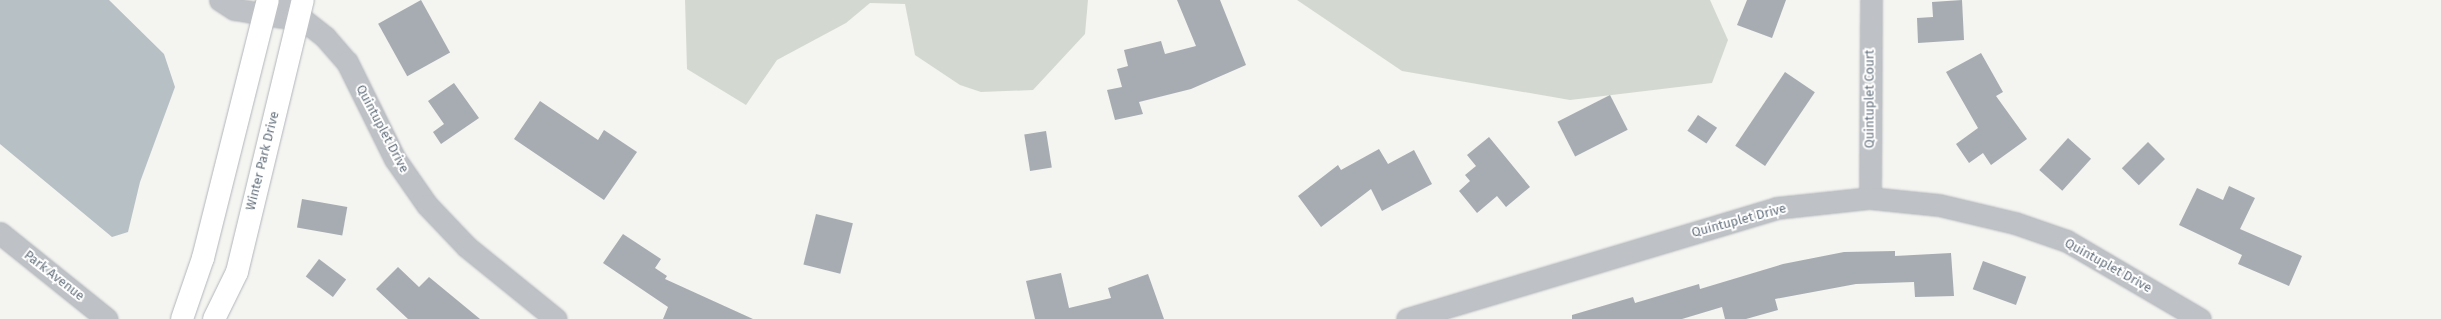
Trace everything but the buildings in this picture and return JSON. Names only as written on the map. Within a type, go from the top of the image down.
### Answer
[{"type":"street","points":[[220,0],[234,9],[270,5],[301,9]]},
{"type":"street","name":"Quintuplet Court","points":[[1870,198],[1871,0]]},
{"type":"street","points":[[182,319],[203,258],[270,5]]},
{"type":"street","name":"Quintuplet Drive","points":[[301,9],[347,62],[395,159],[426,205],[467,246],[556,319]]},
{"type":"street","name":"Winter Park Drive","points":[[214,319],[236,272],[301,9]]},
{"type":"street","name":"Quintuplet Drive","points":[[1407,319],[1776,208],[1870,198],[1939,205],[2015,223],[2067,241],[2200,319]]},
{"type":"street","name":"Park Avenue","points":[[0,233],[107,319]]},
{"type":"shaded area","points":[[0,0],[109,0],[164,54],[175,87],[140,182],[128,232],[112,237],[0,144]]},
{"type":"shaded area","points":[[685,0],[1088,0],[1085,34],[1033,90],[981,92],[960,85],[915,55],[905,4],[870,3],[846,23],[777,60],[746,105],[687,69]]},
{"type":"shaded area","points":[[1297,0],[1710,0],[1728,40],[1712,83],[1570,100],[1402,71]]}]
